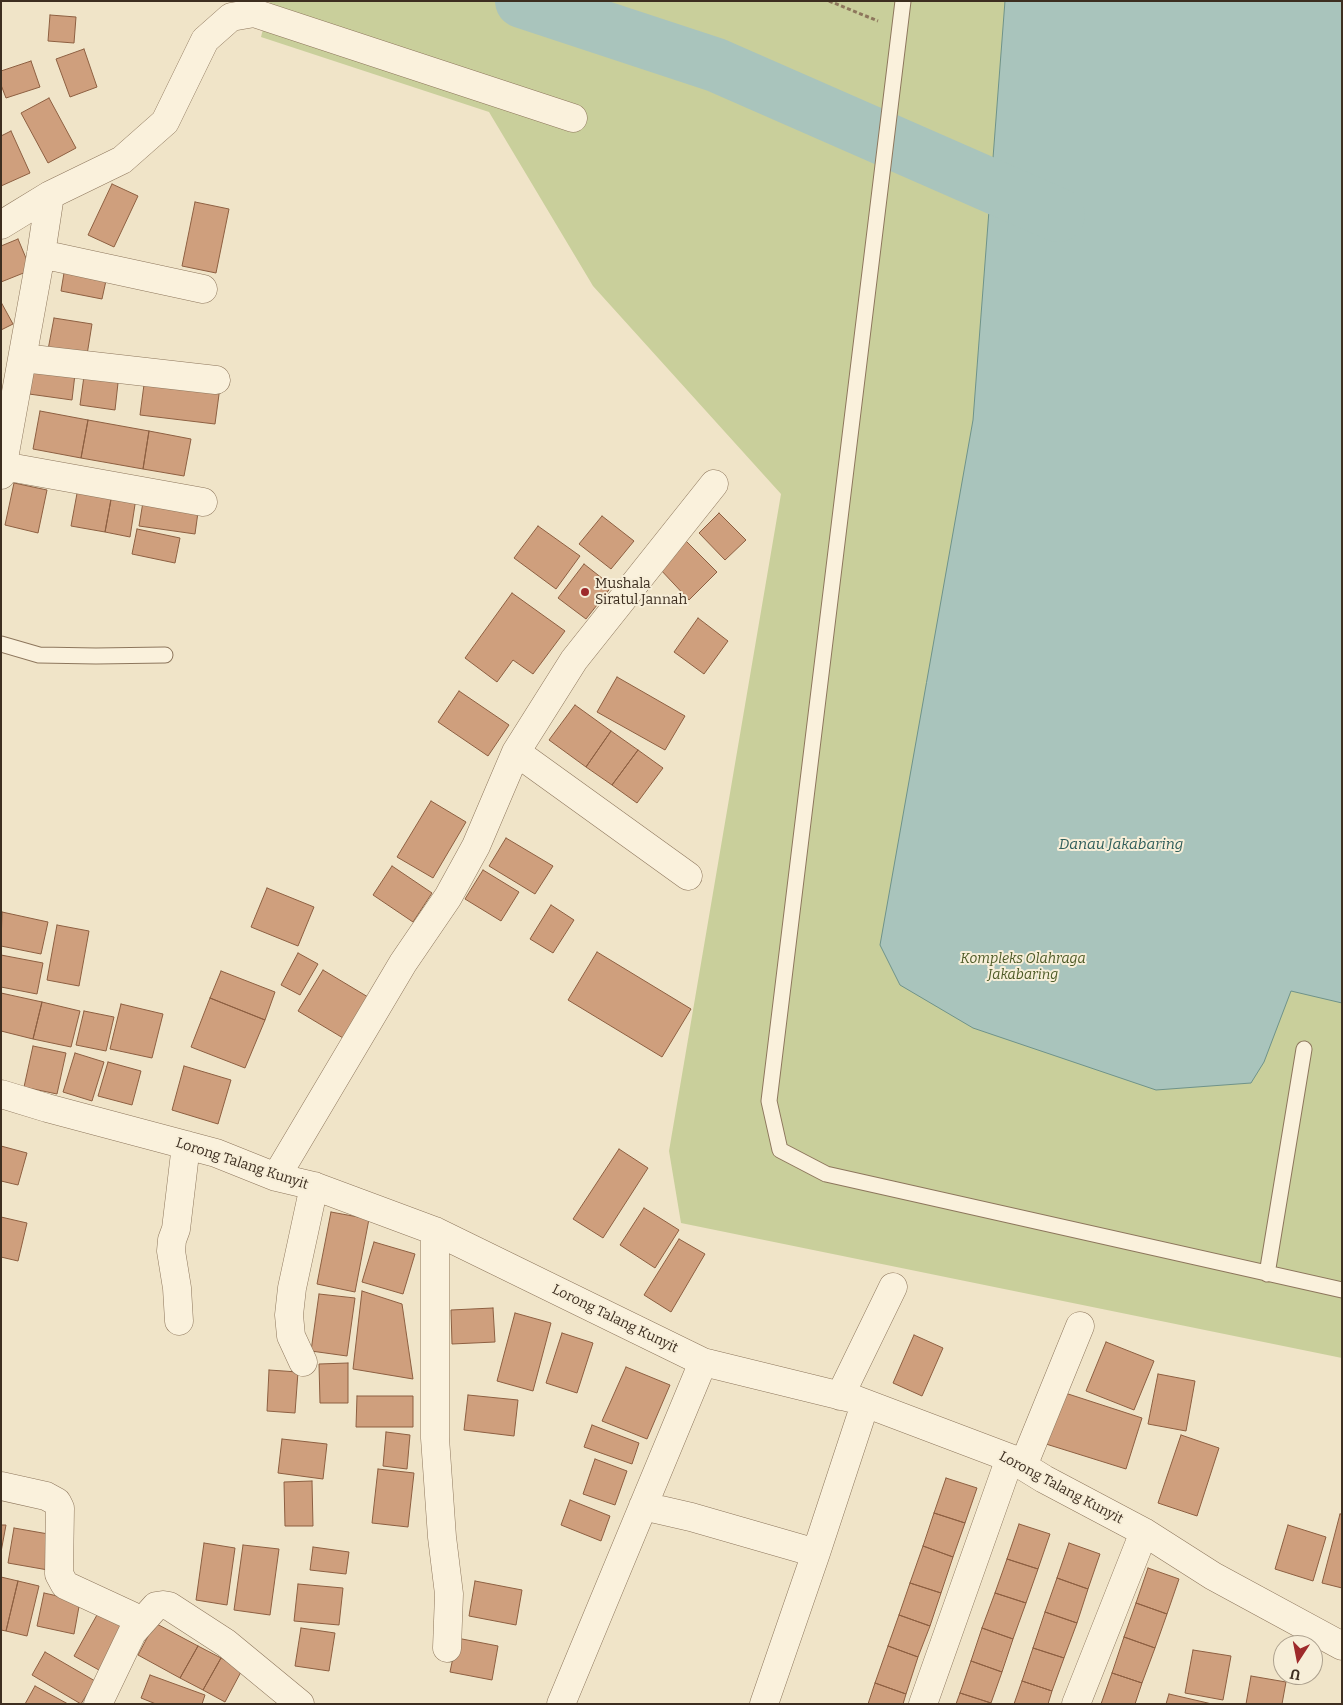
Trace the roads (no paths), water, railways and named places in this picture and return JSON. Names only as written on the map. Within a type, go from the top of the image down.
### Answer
[{"type":"street","points":[[1,224],[50,194],[122,160],[165,122],[205,40],[231,17],[254,13],[573,118]]},
{"type":"street","points":[[50,194],[2,470],[203,502]]},
{"type":"street","points":[[41,254],[203,289]]},
{"type":"street","points":[[23,358],[216,380]]},
{"type":"street","points":[[276,1176],[403,963],[448,897],[476,846],[516,752],[574,660],[714,484]]},
{"type":"street","points":[[516,752],[688,876]]},
{"type":"street","name":"Lorong Talang Kunyit","points":[[3,1102],[47,1108],[216,1153],[276,1176],[314,1186],[435,1231],[703,1362],[866,1404],[1016,1462],[1144,1532],[1213,1576],[1342,1646]]},
{"type":"street","points":[[179,1321],[177,1288],[171,1251],[176,1229],[186,1145]]},
{"type":"street","points":[[303,1362],[290,1336],[289,1315],[292,1288],[314,1186]]},
{"type":"street","points":[[435,1231],[435,1438],[442,1538],[449,1594],[447,1648]]},
{"type":"street","points":[[840,1396],[893,1287]]},
{"type":"street","points":[[923,1704],[1016,1462],[1080,1326]]},
{"type":"street","points":[[561,1704],[703,1362]]},
{"type":"street","points":[[764,1704],[866,1404]]},
{"type":"street","points":[[1,1486],[46,1496],[57,1502],[60,1508],[59,1574],[64,1585],[132,1616],[140,1624]]},
{"type":"street","points":[[643,1506],[692,1517],[816,1553]]},
{"type":"street","points":[[1076,1704],[1144,1532]]},
{"type":"street","points":[[98,1704],[132,1633],[156,1606],[162,1605],[169,1606],[226,1643],[300,1704]]},
{"type":"lane","points":[[903,1],[769,1101],[780,1150],[826,1174],[1342,1290]]},
{"type":"lane","points":[[1,644],[39,655],[165,655]]},
{"type":"lane","points":[[1267,1274],[1304,1049]]},
{"type":"water","name":"Danau Jakabaring","points":[[1005,1],[1342,1],[1342,1003],[1291,991],[1264,1062],[1251,1083],[1156,1090],[973,1028],[900,985],[880,945],[973,420]]},
{"type":"waterway","points":[[522,1],[716,65],[1058,215]]},
{"type":"place","name":"Mushala Siratul Jannah","points":[[585,592]]},
{"type":"park label","name":"Kompleks Olahraga Jakabaring","points":[[1023,968]]}]
